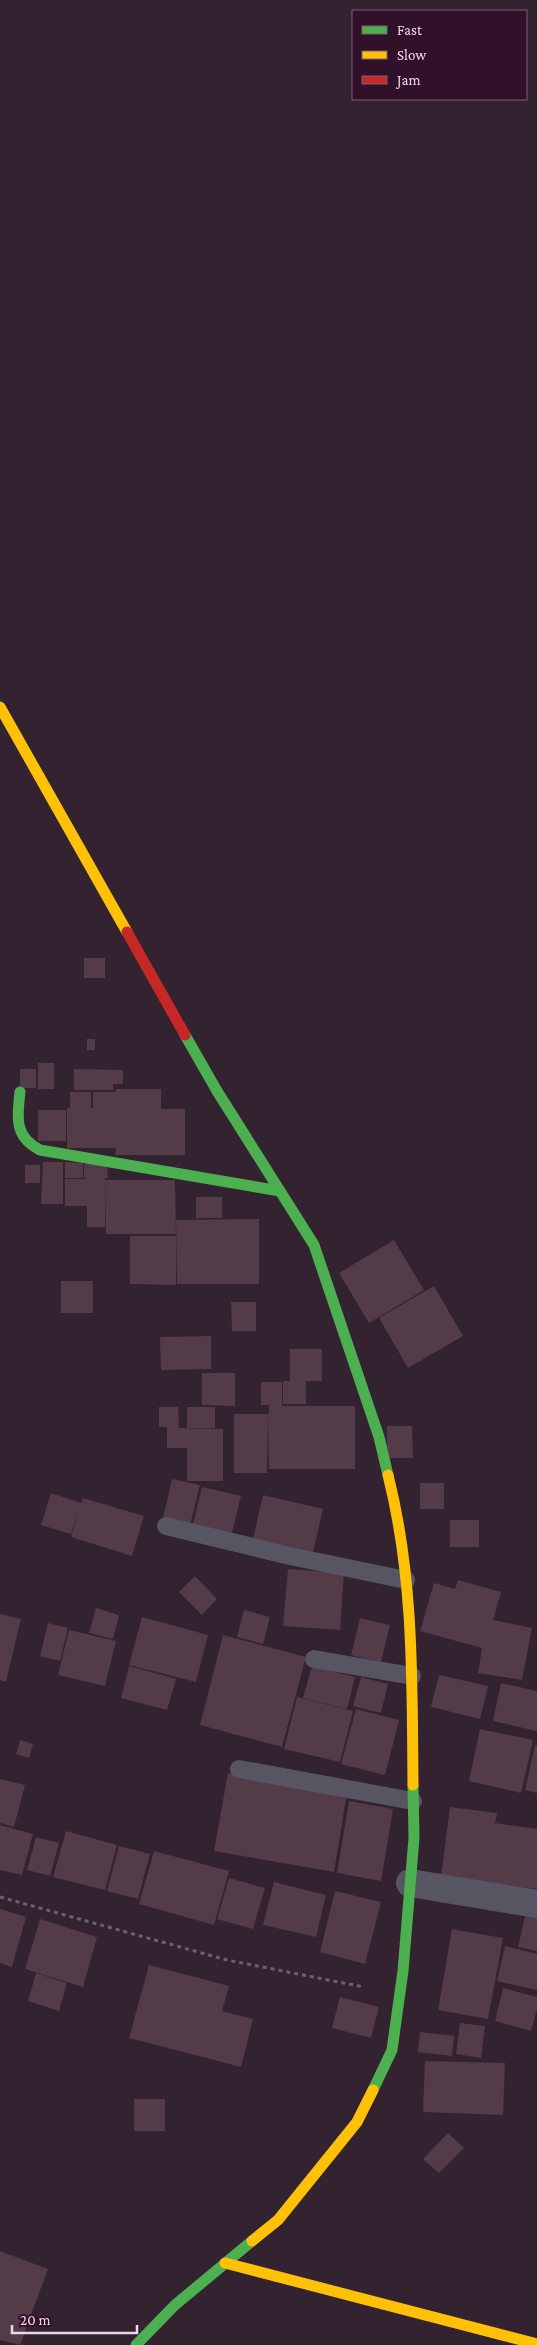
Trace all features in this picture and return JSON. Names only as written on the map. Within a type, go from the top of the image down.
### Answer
[{"type":"street","points":[[0,707],[217,1091],[314,1245],[379,1437],[399,1518],[412,1632],[414,1838],[392,2050],[357,2122],[278,2220],[175,2305],[136,2345]]},
{"type":"street","points":[[20,1092],[17,1121],[28,1144],[40,1150],[280,1190]]},
{"type":"street","points":[[410,1883],[537,1904]]},
{"type":"street","points":[[225,2262],[537,2344]]},
{"type":"lane","points":[[166,1526],[290,1556],[406,1580]]},
{"type":"lane","points":[[314,1660],[412,1676]]},
{"type":"lane","points":[[239,1769],[414,1801]]},
{"type":"path","points":[[0,1897],[227,1960],[399,1994]]},
{"type":"building","points":[[84,958],[105,958],[105,978],[84,978]]},
{"type":"building","points":[[87,1039],[95,1039],[95,1050],[87,1050]]},
{"type":"building","points":[[38,1063],[54,1063],[54,1089],[38,1089]]},
{"type":"building","points":[[20,1069],[36,1069],[36,1088],[20,1088]]},
{"type":"building","points":[[74,1069],[123,1070],[123,1084],[113,1084],[113,1090],[74,1090]]},
{"type":"building","points":[[116,1089],[161,1089],[161,1109],[185,1109],[185,1155],[115,1155],[116,1148],[67,1148],[67,1108],[70,1108],[70,1092],[91,1092],[91,1108],[93,1108],[93,1092],[116,1092]]},
{"type":"building","points":[[38,1110],[66,1110],[66,1141],[38,1141]]},
{"type":"building","points":[[43,1162],[63,1162],[63,1204],[41,1204]]},
{"type":"building","points":[[65,1162],[83,1163],[83,1178],[65,1178]]},
{"type":"building","points":[[84,1164],[107,1164],[108,1178],[105,1178],[105,1227],[87,1227],[87,1206],[65,1206],[65,1179],[87,1179],[84,1178]]},
{"type":"building","points":[[25,1165],[40,1165],[40,1183],[25,1183]]},
{"type":"building","points":[[105,1180],[175,1180],[176,1234],[106,1234]]},
{"type":"building","points":[[196,1197],[222,1197],[222,1218],[196,1218]]},
{"type":"building","points":[[259,1219],[259,1284],[177,1284],[176,1220]]},
{"type":"building","points":[[130,1236],[176,1236],[176,1285],[130,1284]]},
{"type":"building","points":[[394,1240],[424,1290],[369,1323],[339,1273]]},
{"type":"building","points":[[61,1281],[93,1281],[93,1313],[61,1313]]},
{"type":"building","points":[[434,1286],[463,1336],[408,1368],[379,1318]]},
{"type":"building","points":[[231,1302],[256,1302],[256,1331],[232,1331]]},
{"type":"building","points":[[211,1336],[211,1369],[161,1370],[160,1337]]},
{"type":"building","points":[[290,1349],[322,1349],[322,1381],[306,1381],[306,1404],[283,1404],[283,1381],[290,1381]]},
{"type":"building","points":[[202,1373],[235,1373],[235,1406],[202,1405]]},
{"type":"building","points":[[261,1382],[282,1382],[282,1406],[355,1406],[355,1469],[269,1469],[268,1416],[267,1473],[234,1473],[234,1414],[269,1414],[269,1405],[261,1405]]},
{"type":"building","points":[[159,1407],[178,1407],[179,1428],[223,1429],[223,1481],[187,1481],[187,1448],[167,1448],[167,1427],[159,1427]]},
{"type":"building","points":[[187,1407],[215,1407],[215,1428],[187,1428]]},
{"type":"building","points":[[387,1426],[412,1426],[413,1458],[387,1458]]},
{"type":"building","points":[[172,1479],[200,1485],[190,1525],[163,1518]]},
{"type":"building","points":[[420,1483],[444,1483],[444,1509],[420,1509]]},
{"type":"building","points":[[202,1487],[241,1496],[232,1533],[193,1524]]},
{"type":"building","points":[[51,1493],[81,1503],[83,1498],[144,1516],[132,1556],[71,1537],[78,1513],[71,1534],[41,1525]]},
{"type":"building","points":[[263,1495],[323,1509],[313,1552],[253,1539]]},
{"type":"building","points":[[450,1520],[479,1520],[479,1547],[450,1547]]},
{"type":"building","points":[[288,1569],[344,1573],[340,1630],[283,1626]]},
{"type":"building","points":[[195,1576],[217,1599],[202,1615],[179,1592]]},
{"type":"building","points":[[458,1580],[501,1592],[493,1620],[532,1628],[522,1680],[478,1673],[482,1648],[420,1631],[434,1583],[455,1589]]},
{"type":"building","points":[[96,1608],[119,1615],[113,1639],[89,1633]]},
{"type":"building","points":[[244,1610],[270,1617],[263,1644],[237,1637]]},
{"type":"building","points":[[0,1614],[21,1619],[6,1682],[0,1680]]},
{"type":"building","points":[[142,1617],[208,1635],[196,1682],[129,1665]]},
{"type":"building","points":[[360,1618],[390,1625],[381,1662],[351,1655]]},
{"type":"building","points":[[48,1623],[68,1628],[60,1661],[40,1656]]},
{"type":"building","points":[[69,1630],[116,1641],[105,1686],[58,1675]]},
{"type":"building","points":[[223,1635],[306,1657],[282,1747],[200,1725]]},
{"type":"building","points":[[129,1666],[176,1679],[167,1710],[121,1698]]},
{"type":"building","points":[[312,1666],[355,1677],[347,1709],[303,1698]]},
{"type":"building","points":[[439,1675],[488,1686],[480,1719],[431,1707]]},
{"type":"building","points":[[361,1677],[388,1684],[381,1713],[353,1706]]},
{"type":"building","points":[[501,1683],[537,1691],[537,1731],[493,1721]]},
{"type":"building","points":[[297,1697],[353,1711],[340,1762],[284,1749]]},
{"type":"building","points":[[356,1709],[399,1720],[385,1775],[341,1764]]},
{"type":"building","points":[[480,1729],[533,1740],[521,1793],[469,1781]]},
{"type":"building","points":[[20,1740],[33,1744],[29,1758],[16,1754]]},
{"type":"building","points":[[535,1745],[537,1746],[537,1793],[525,1790]]},
{"type":"building","points":[[228,1773],[347,1793],[334,1872],[214,1851]]},
{"type":"building","points":[[0,1779],[25,1785],[14,1827],[0,1823]]},
{"type":"building","points":[[349,1801],[393,1809],[381,1881],[337,1873]]},
{"type":"building","points":[[450,1807],[497,1813],[495,1823],[537,1829],[537,1889],[441,1877]]},
{"type":"building","points":[[0,1825],[33,1834],[22,1875],[0,1870]]},
{"type":"building","points":[[66,1831],[117,1845],[105,1890],[53,1877]]},
{"type":"building","points":[[36,1837],[59,1843],[50,1876],[27,1870]]},
{"type":"building","points":[[119,1846],[150,1854],[138,1899],[107,1891]]},
{"type":"building","points":[[154,1851],[229,1871],[214,1925],[139,1904]]},
{"type":"building","points":[[229,1878],[265,1888],[253,1929],[217,1919]]},
{"type":"building","points":[[274,1882],[326,1895],[316,1937],[263,1925]]},
{"type":"building","points":[[335,1891],[381,1902],[365,1964],[320,1952]]},
{"type":"building","points":[[527,1908],[537,1911],[537,1951],[518,1947]]},
{"type":"building","points":[[0,1909],[26,1917],[12,1967],[0,1963]]},
{"type":"building","points":[[40,1919],[97,1937],[83,1987],[25,1969]]},
{"type":"building","points":[[452,1929],[503,1938],[488,2019],[438,2010]]},
{"type":"building","points":[[505,1946],[537,1954],[537,1990],[497,1981]]},
{"type":"building","points":[[149,1965],[229,1986],[222,2011],[253,2019],[241,2067],[129,2038]]},
{"type":"building","points":[[36,1973],[67,1983],[59,2011],[28,2001]]},
{"type":"building","points":[[503,1988],[537,1997],[537,2009],[531,2031],[495,2021]]},
{"type":"building","points":[[340,1997],[379,2007],[371,2038],[332,2028]]},
{"type":"building","points":[[460,2023],[485,2026],[481,2058],[456,2054]]},
{"type":"building","points":[[420,2032],[454,2036],[452,2056],[418,2052]]},
{"type":"building","points":[[425,2061],[505,2063],[503,2115],[423,2112]]},
{"type":"building","points":[[134,2099],[165,2099],[165,2131],[134,2131]]},
{"type":"building","points":[[448,2133],[464,2148],[439,2173],[423,2159]]},
{"type":"building","points":[[0,2251],[48,2269],[20,2345],[0,2340]]},
{"type":"traffic: fast","points":[[185,1035],[217,1091],[314,1245],[379,1437],[388,1475]]},
{"type":"traffic: fast","points":[[20,1092],[18,1118],[21,1133],[25,1139],[40,1150],[280,1191]]},
{"type":"traffic: fast","points":[[373,2090],[392,2050],[403,1971],[414,1838],[413,1785]]},
{"type":"traffic: fast","points":[[136,2345],[175,2305],[252,2241]]},
{"type":"traffic: slow","points":[[0,707],[127,932]]},
{"type":"traffic: slow","points":[[388,1475],[403,1552],[407,1591],[412,1668],[413,1785]]},
{"type":"traffic: slow","points":[[252,2241],[278,2220],[357,2122],[373,2090]]},
{"type":"traffic: slow","points":[[225,2263],[537,2344]]},
{"type":"traffic: jam","points":[[127,932],[185,1035]]}]
